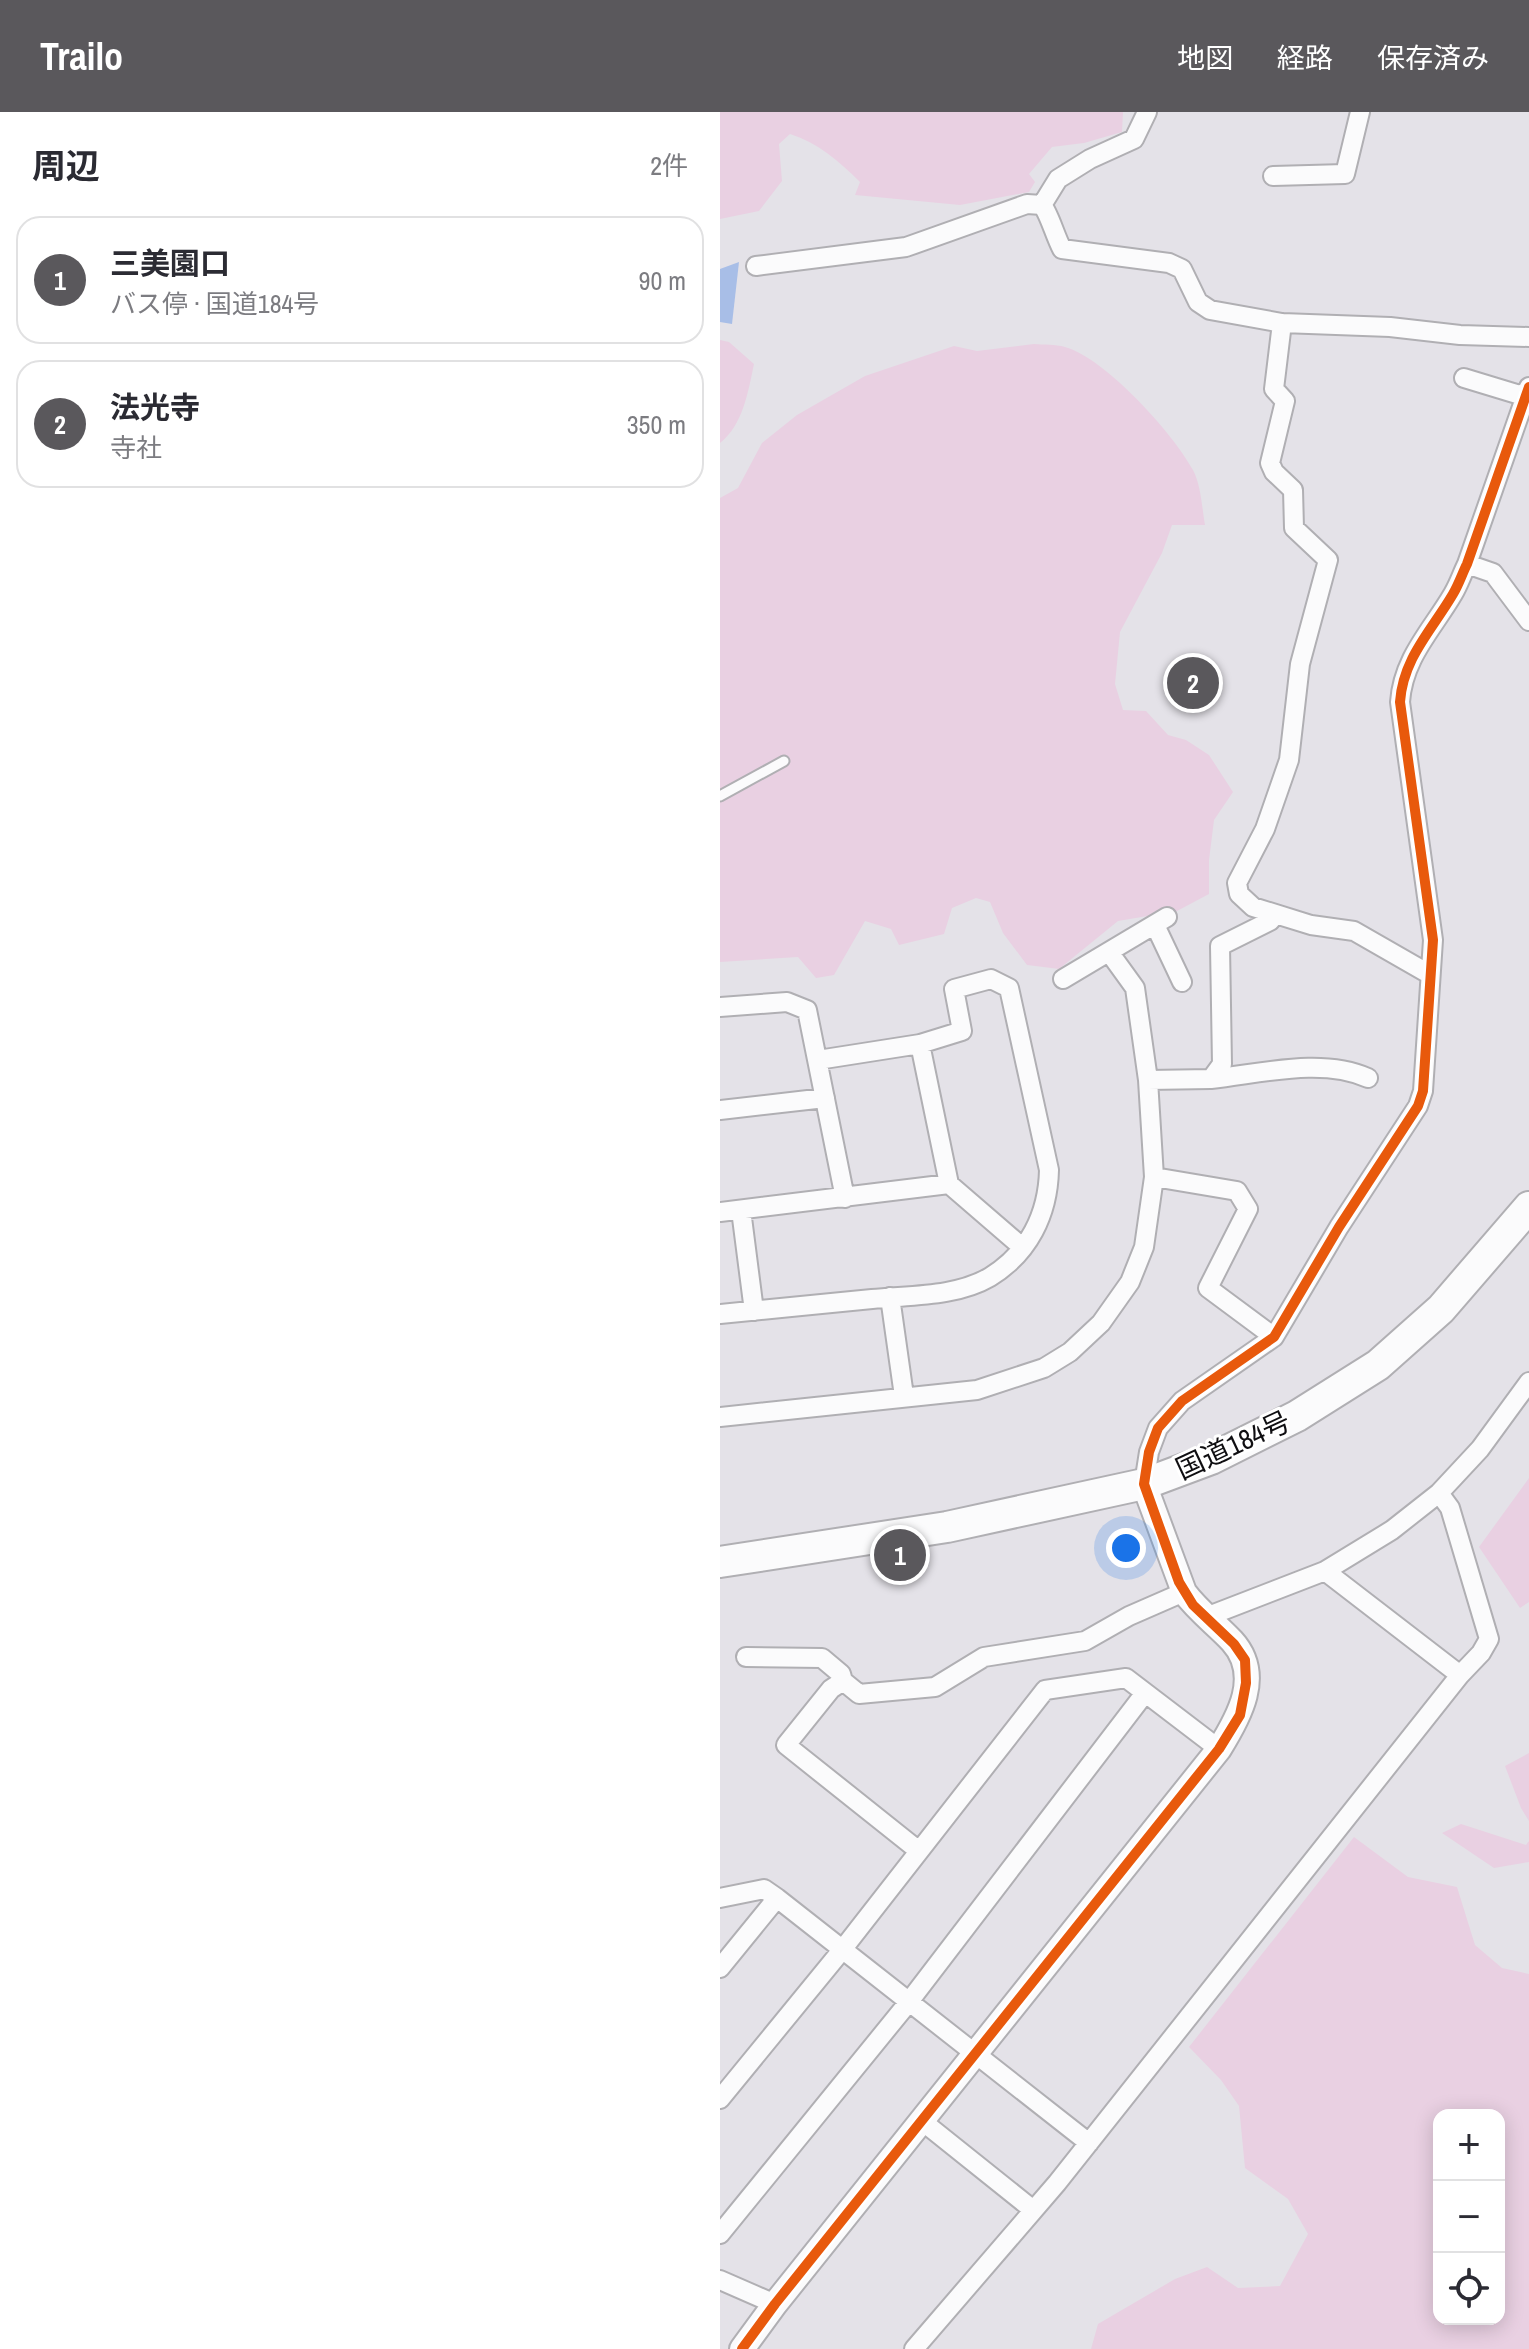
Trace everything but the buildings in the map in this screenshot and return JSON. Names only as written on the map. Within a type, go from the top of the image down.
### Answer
[{"type":"highway","name":"国道184号","points":[[720,1562],[947,1527],[1144,1484],[1211,1459],[1285,1422],[1378,1365],[1441,1309],[1529,1207]]},
{"type":"street","points":[[1042,205],[1058,179],[1090,159],[1134,139],[1147,112]]},
{"type":"street","points":[[1273,176],[1345,174],[1360,112]]},
{"type":"street","points":[[756,266],[906,247],[1027,204],[1042,205],[1062,249],[1169,263],[1182,269],[1198,302],[1210,310],[1282,323],[1529,337]]},
{"type":"street","points":[[1282,323],[1274,389],[1285,401],[1270,463],[1274,472],[1293,490],[1294,528],[1328,560],[1300,664],[1289,760],[1265,829],[1237,883],[1239,894],[1253,907],[1311,925],[1354,931],[1429,974]]},
{"type":"street","points":[[1464,378],[1520,395],[1528,389]]},
{"type":"street","points":[[742,2349],[1219,1749],[1240,1715],[1246,1683],[1245,1660],[1234,1644],[1193,1605],[1184,1592],[1144,1484],[1149,1452],[1158,1428],[1182,1401],[1274,1337],[1339,1227],[1418,1106],[1423,1091],[1433,940],[1400,702],[1401,681],[1411,656],[1454,592],[1467,564],[1528,389]]},
{"type":"street","points":[[1467,564],[1493,573],[1529,621]]},
{"type":"street","points":[[1211,1079],[1222,1064],[1220,946],[1270,921],[1276,914]]},
{"type":"street","points":[[1063,979],[1161,921],[1182,982]]},
{"type":"street","points":[[720,1417],[977,1390],[1044,1368],[1070,1352],[1101,1323],[1130,1282],[1144,1247],[1154,1177],[1148,1080],[1135,988],[1109,952]]},
{"type":"street","points":[[720,1314],[949,1292],[990,1277],[1022,1247],[1040,1220],[1048,1196],[1049,1170],[1009,988],[991,979],[954,989],[962,1031],[920,1044],[818,1060]]},
{"type":"street","points":[[720,1007],[787,1002],[807,1010],[845,1198]]},
{"type":"street","points":[[920,1044],[949,1184],[1022,1247]]},
{"type":"street","points":[[1148,1080],[1211,1079],[1308,1068],[1355,1072],[1368,1078]]},
{"type":"street","points":[[720,1110],[825,1098]]},
{"type":"street","points":[[1154,1177],[1237,1191],[1248,1209],[1208,1288],[1274,1337]]},
{"type":"street","points":[[720,1212],[949,1184]]},
{"type":"street","points":[[741,1210],[754,1311]]},
{"type":"street","points":[[890,1297],[904,1396]]},
{"type":"street","points":[[1206,1617],[1325,1571],[1392,1530],[1439,1493],[1480,1449],[1529,1382]]},
{"type":"street","points":[[914,2349],[1057,2183],[1460,1675],[1481,1653],[1489,1639],[1450,1508],[1439,1493]]},
{"type":"street","points":[[1325,1571],[1460,1675]]},
{"type":"street","points":[[746,1657],[822,1658],[859,1694],[935,1687],[984,1657],[1085,1641],[1129,1616],[1184,1592]]},
{"type":"street","points":[[720,2099],[842,1950],[1045,1690],[1126,1678],[1219,1749]]},
{"type":"street","points":[[843,1681],[831,1689],[786,1745],[919,1851]]},
{"type":"street","points":[[720,2234],[908,2003],[1145,1693]]},
{"type":"street","points":[[720,1898],[764,1889],[1089,2143]]},
{"type":"street","points":[[720,1968],[777,1898]]},
{"type":"street","points":[[922,2121],[1032,2209]]},
{"type":"street","points":[[720,2280],[775,2304]]},
{"type":"lane","points":[[720,796],[784,761]]},
{"type":"shaded area","points":[[720,112],[1123,112],[1122,132],[1084,143],[1052,147],[1029,174],[1035,182],[1029,192],[960,205],[855,195],[860,182],[852,174],[819,148],[790,134],[779,144],[782,181],[759,211],[720,219]]},
{"type":"shaded area","points":[[720,340],[729,342],[754,364],[739,417],[720,443]]},
{"type":"shaded area","points":[[1034,344],[1061,346],[1081,354],[1118,381],[1170,437],[1193,470],[1198,483],[1205,525],[1172,525],[1162,553],[1120,632],[1115,684],[1123,710],[1146,711],[1168,735],[1186,740],[1209,755],[1233,792],[1214,820],[1209,894],[1177,911],[1118,921],[1059,969],[1027,965],[1003,933],[990,902],[976,898],[952,908],[944,934],[899,945],[891,929],[865,921],[834,975],[816,978],[798,957],[720,962],[720,498],[738,488],[762,443],[797,415],[865,376],[954,346],[977,351]]},
{"type":"shaded area","points":[[1529,1478],[1529,1602],[1520,1608],[1479,1547]]},
{"type":"shaded area","points":[[1529,1753],[1529,1821],[1505,1766]]},
{"type":"shaded area","points":[[1461,1824],[1526,1845],[1529,1841],[1529,1862],[1494,1868],[1442,1833]]},
{"type":"shaded area","points":[[1354,1837],[1408,1877],[1457,1887],[1475,1945],[1502,1968],[1529,1974],[1529,2349],[1091,2349],[1098,2324],[1175,2279],[1207,2267],[1238,2288],[1280,2286],[1308,2234],[1288,2199],[1245,2168],[1239,2106],[1221,2080],[1189,2047]]},
{"type":"water","points":[[739,262],[732,324],[720,322],[720,269]]},
{"type":"cycle path","points":[[742,2349],[1219,1749],[1240,1715],[1246,1683],[1245,1660],[1234,1644],[1193,1605],[1179,1582],[1144,1484],[1149,1452],[1158,1428],[1182,1401],[1274,1337],[1339,1227],[1418,1106],[1423,1091],[1433,940],[1400,702],[1402,686],[1413,658],[1453,594],[1467,564],[1529,387]]},
{"type":"place","name":"法光寺","points":[[1193,683]]},
{"type":"place","name":"三美園口","points":[[900,1555]]}]
